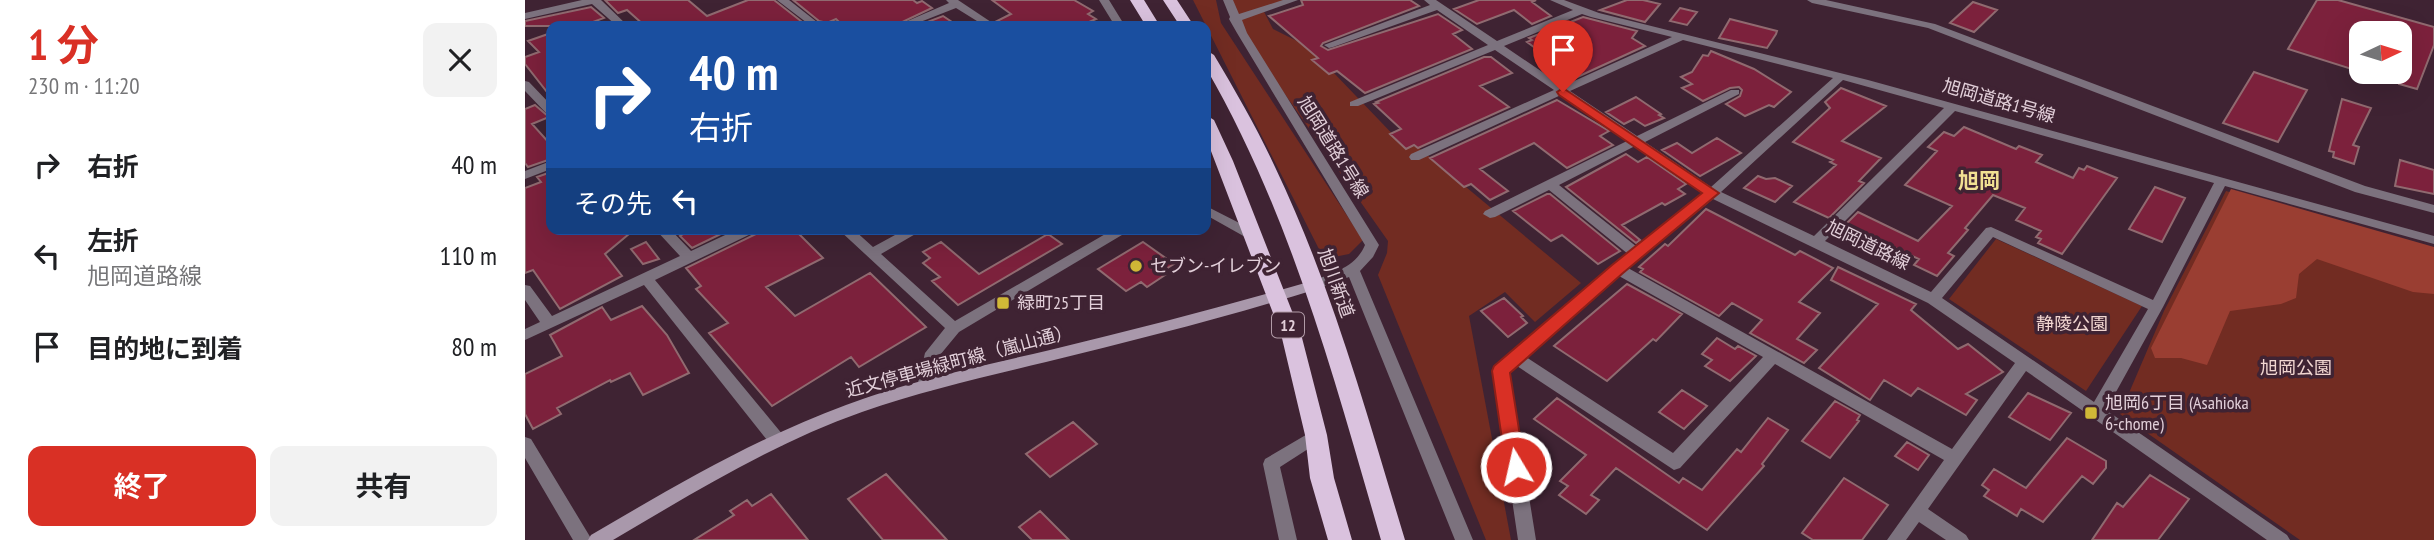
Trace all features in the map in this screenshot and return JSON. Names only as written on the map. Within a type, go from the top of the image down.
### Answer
[{"type":"highway","points":[[1137,0],[1150,21]]},
{"type":"highway","points":[[1170,0],[1184,21]]},
{"type":"highway","name":"旭川新道","points":[[1211,63],[1264,161],[1328,326],[1393,540]]},
{"type":"highway","name":"12","points":[[1211,132],[1291,334],[1315,435],[1322,478],[1340,540]]},
{"type":"main road","name":"近文停車場緑町線（嵐山通）","points":[[597,540],[712,474],[777,440],[834,416],[925,387],[1216,315],[1312,286]]},
{"type":"street","points":[[525,16],[595,0],[618,21]]},
{"type":"street","points":[[782,0],[810,21]]},
{"type":"street","points":[[1104,0],[1117,21]]},
{"type":"street","name":"旭岡道路1号線","points":[[1228,0],[1234,19],[1372,245],[1368,258],[1353,270]]},
{"type":"street","points":[[1234,19],[1293,0]]},
{"type":"street","name":"旭岡道路1号線","points":[[1555,0],[1681,37],[1953,106],[2434,240]]},
{"type":"street","points":[[1812,0],[1931,26],[2360,189],[2434,209]]},
{"type":"street","points":[[911,21],[953,1],[984,21]]},
{"type":"street","points":[[1329,45],[1434,3]]},
{"type":"street","name":"旭岡道路線","points":[[1434,3],[1712,193],[1817,241],[1933,299],[2281,540]]},
{"type":"street","points":[[1355,104],[1582,10]]},
{"type":"street","points":[[1415,157],[1681,37]]},
{"type":"street","points":[[1527,540],[1501,371],[1636,253],[1712,193],[1841,76]]},
{"type":"street","points":[[525,84],[546,107]]},
{"type":"street","points":[[1490,214],[1735,92]]},
{"type":"street","points":[[1817,241],[1953,106]]},
{"type":"street","points":[[525,176],[546,167]]},
{"type":"street","points":[[2097,411],[2156,307],[2221,181]]},
{"type":"street","points":[[1550,184],[1636,253]]},
{"type":"street","points":[[1211,213],[1252,235]]},
{"type":"street","points":[[1933,299],[1991,231],[2156,307]]},
{"type":"street","points":[[668,235],[689,258]]},
{"type":"street","points":[[525,335],[737,235]]},
{"type":"street","points":[[852,235],[954,328]]},
{"type":"street","points":[[872,253],[906,235]]},
{"type":"street","points":[[925,387],[933,353],[954,328],[1115,235]]},
{"type":"street","points":[[1618,269],[1953,457]]},
{"type":"street","points":[[1312,286],[1353,270],[1464,540]]},
{"type":"street","points":[[646,278],[777,440]]},
{"type":"street","points":[[525,290],[550,324]]},
{"type":"street","points":[[1516,358],[1674,463],[1773,356]]},
{"type":"street","points":[[1896,540],[1953,457],[2024,362]]},
{"type":"street","points":[[1288,540],[1271,464],[1315,435]]},
{"type":"street","points":[[525,444],[583,540]]},
{"type":"street","points":[[1917,511],[1959,540]]},
{"type":"green space","points":[[1193,0],[1216,0],[1221,23],[1363,240],[1349,254],[1324,259],[1211,36],[1211,21],[1204,21]]},
{"type":"green space","points":[[1228,0],[1286,0],[1262,8],[1273,29],[1309,47],[1403,145],[1418,147],[1581,283],[1535,322],[1505,292],[1469,316],[1511,540],[1486,540],[1378,275],[1387,253],[1388,241],[1242,33]]},
{"type":"green space","name":"旭岡公園","points":[[2226,191],[2298,212],[2434,272],[2434,540],[2300,540],[2120,414],[2164,311]]},
{"type":"green space","name":"静陵公園","points":[[1996,239],[2142,306],[2086,391],[1949,299]]},
{"type":"shaded area","points":[[2231,189],[2434,247],[2434,294],[2413,292],[2317,259],[2299,274],[2296,298],[2281,304],[2230,311],[2207,365],[2181,358],[2155,358],[2151,348]]},
{"type":"building","points":[[605,0],[688,0],[707,16],[748,0],[774,0],[801,21],[639,21],[627,10],[618,13]]},
{"type":"building","points":[[793,0],[913,0],[917,3],[922,1],[932,8],[905,21],[819,21]]},
{"type":"building","points":[[992,0],[1074,0],[1093,11],[1088,14],[1096,19],[997,21],[1011,14]]},
{"type":"building","points":[[1301,0],[1410,0],[1419,6],[1323,43],[1321,46],[1328,50],[1438,14],[1462,30],[1453,34],[1472,49],[1365,93],[1337,71],[1329,74],[1312,60],[1318,58],[1269,16],[1303,5]]},
{"type":"building","points":[[1479,0],[1536,0],[1532,2],[1551,16],[1532,24],[1514,10],[1477,24],[1454,9]]},
{"type":"building","points":[[1627,0],[1660,4],[1645,22],[1600,10]]},
{"type":"building","points":[[2317,0],[2338,0],[2434,27],[2434,45],[2417,89],[2399,84],[2412,84],[2412,21],[2349,21],[2349,68],[2288,49]]},
{"type":"building","points":[[1973,2],[1997,10],[1974,32],[1950,23]]},
{"type":"building","points":[[591,7],[604,18],[596,21],[546,21],[546,26],[525,26],[525,21]]},
{"type":"building","points":[[1680,8],[1697,12],[1687,25],[1670,21]]},
{"type":"building","points":[[943,16],[950,21],[930,21]]},
{"type":"building","points":[[1583,17],[1637,31],[1632,38],[1645,46],[1575,78],[1527,42],[1532,40],[1529,38]]},
{"type":"building","points":[[1730,19],[1777,31],[1767,48],[1719,38]]},
{"type":"building","points":[[546,35],[546,91],[525,64],[525,57],[539,52],[528,41]]},
{"type":"building","points":[[1711,51],[1754,69],[1791,92],[1774,107],[1769,105],[1745,116],[1726,104],[1740,96],[1742,90],[1739,87],[1730,88],[1703,101],[1682,88],[1692,84],[1681,77],[1692,72],[1703,55],[1708,56]]},
{"type":"building","points":[[1484,57],[1491,57],[1512,73],[1480,86],[1509,107],[1418,148],[1414,145],[1406,149],[1390,134],[1401,129],[1374,104],[1378,103],[1376,102]]},
{"type":"building","points":[[2254,72],[2307,90],[2278,142],[2223,123]]},
{"type":"building","points":[[1841,88],[1886,106],[1842,141],[1881,158],[1859,181],[1864,183],[1829,218],[1794,202],[1836,165],[1830,162],[1833,160],[1793,142],[1830,108],[1825,102]]},
{"type":"building","points":[[1636,97],[1664,118],[1645,126],[1634,119],[1624,124],[1606,112]]},
{"type":"building","points":[[2342,99],[2371,108],[2353,145],[2359,147],[2354,164],[2333,157],[2334,152],[2329,151]]},
{"type":"building","points":[[1557,100],[1609,131],[1600,136],[1613,145],[1567,168],[1534,143],[1480,169],[1508,191],[1490,200],[1471,184],[1464,187],[1430,158]]},
{"type":"building","points":[[535,105],[546,114],[546,118],[532,124],[546,139],[546,161],[528,167],[525,163],[525,109]]},
{"type":"building","points":[[1964,127],[2016,149],[2019,146],[2042,155],[2036,162],[2073,178],[2079,168],[2084,170],[2087,166],[2117,178],[2062,254],[2038,243],[2041,239],[2036,237],[2041,231],[2016,220],[2025,208],[1993,195],[1965,228],[1968,230],[1948,253],[1954,256],[1937,276],[1914,265],[1919,259],[1845,225],[1858,212],[1918,241],[1952,206],[1905,185],[1937,151],[1928,147],[1944,132],[1954,136]]},
{"type":"building","points":[[1717,138],[1741,153],[1700,176],[1662,150],[1677,143],[1692,153]]},
{"type":"building","points":[[1626,154],[1638,162],[1647,157],[1686,184],[1678,189],[1685,194],[1622,225],[1640,240],[1636,243],[1566,187]]},
{"type":"building","points":[[2400,160],[2434,170],[2434,194],[2395,186]]},
{"type":"building","points":[[546,174],[546,235],[628,235],[605,254],[622,276],[560,309],[533,270],[525,273],[525,188],[541,182],[537,177]]},
{"type":"building","points":[[1758,176],[1775,178],[1792,186],[1775,202],[1744,188]]},
{"type":"building","points":[[2155,187],[2185,198],[2162,242],[2129,229]]},
{"type":"building","points":[[1547,194],[1620,251],[1598,264],[1562,235],[1551,241],[1513,211]]},
{"type":"building","points":[[1706,209],[1795,255],[1800,251],[1833,268],[1799,302],[1820,313],[1797,339],[1817,350],[1804,363],[1750,333],[1762,320],[1732,303],[1719,316],[1640,272],[1643,269],[1639,267],[1665,244],[1668,246]]},
{"type":"building","points":[[682,235],[719,235],[692,248]]},
{"type":"building","points":[[754,235],[800,235],[823,258],[766,287],[795,316],[870,273],[926,327],[859,367],[851,357],[772,406],[709,333],[728,323],[696,289],[701,286],[686,268]]},
{"type":"building","points":[[1046,235],[1062,244],[958,305],[932,281],[940,277],[923,263],[930,258],[923,252],[941,242],[979,274]]},
{"type":"building","points":[[646,242],[659,259],[643,264],[631,249]]},
{"type":"building","name":"セブン-イレブン","points":[[1143,242],[1174,264],[1161,272],[1165,275],[1147,287],[1141,282],[1126,291],[1098,269]]},
{"type":"building","points":[[1838,267],[1916,304],[1911,310],[1958,349],[1968,344],[2003,372],[1966,394],[1977,400],[1966,415],[1918,388],[1911,396],[1884,380],[1870,400],[1819,368],[1878,304],[1831,280]]},
{"type":"building","points":[[1627,284],[1682,314],[1656,341],[1653,339],[1607,381],[1554,346]]},
{"type":"building","points":[[1504,298],[1527,323],[1508,337],[1481,311]]},
{"type":"building","points":[[642,306],[667,335],[689,373],[643,395],[630,373],[611,382],[610,380],[557,408],[561,414],[533,429],[525,414],[525,374],[562,356],[550,335],[602,307],[611,320]]},
{"type":"building","points":[[1717,338],[1735,349],[1738,346],[1756,356],[1730,381],[1705,366],[1712,360],[1702,354]]},
{"type":"building","points":[[1682,390],[1707,406],[1684,429],[1659,412]]},
{"type":"building","points":[[2028,393],[2071,413],[2050,440],[2009,417]]},
{"type":"building","points":[[1557,398],[1679,483],[1683,478],[1702,490],[1737,449],[1741,452],[1768,418],[1788,430],[1762,464],[1764,466],[1707,530],[1616,468],[1591,495],[1599,500],[1586,514],[1559,495],[1568,486],[1560,481],[1586,455],[1534,419]]},
{"type":"building","points":[[1835,401],[1860,415],[1857,420],[1859,421],[1830,458],[1802,441]]},
{"type":"building","points":[[1073,422],[1097,444],[1050,477],[1026,454]]},
{"type":"building","points":[[2067,438],[2106,461],[2106,468],[2093,484],[2082,476],[2043,522],[2021,509],[2017,516],[1984,496],[1989,490],[1982,485],[1994,469],[2026,488]]},
{"type":"building","points":[[1907,442],[1929,455],[1918,470],[1895,456]]},
{"type":"building","points":[[886,474],[947,540],[883,540],[848,499]]},
{"type":"building","points":[[2150,475],[2189,499],[2158,540],[2092,540],[2117,503],[2123,507]]},
{"type":"building","points":[[1844,478],[1888,505],[1862,540],[1813,540],[1802,533]]},
{"type":"building","points":[[771,494],[808,540],[694,540],[734,515],[730,511],[747,500],[752,506]]},
{"type":"building","points":[[1040,511],[1069,540],[1032,540],[1019,527]]},
{"type":"place","name":"セブン-イレブン","points":[[1136,266]]},
{"type":"place","name":"緑町25丁目","points":[[1003,303]]},
{"type":"place","name":"旭岡6丁目 (Asahioka 6-chome)","points":[[2091,413]]},
{"type":"district","name":"旭岡","points":[[1979,181]]},
{"type":"route","points":[[1516,467],[1501,371],[1595,288],[1712,193],[1563,92]]}]
